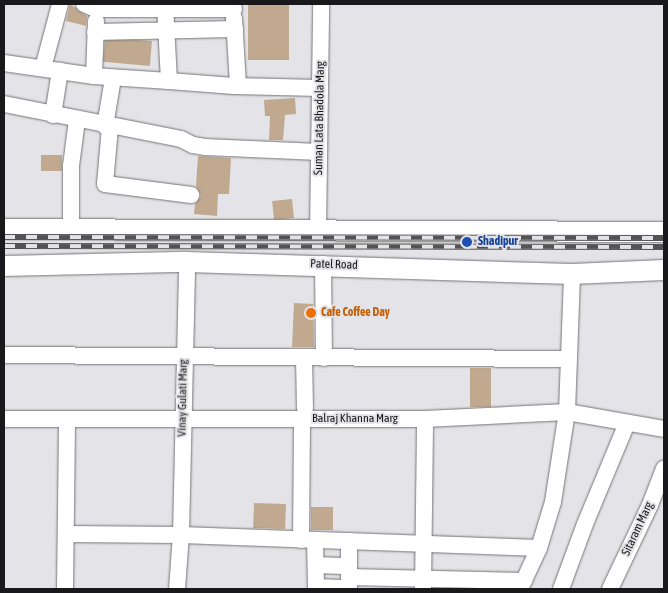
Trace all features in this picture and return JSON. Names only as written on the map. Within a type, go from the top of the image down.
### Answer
[{"type":"main road","points":[[4,229],[578,230],[664,232]]},
{"type":"main road","name":"Patel Road","points":[[4,266],[187,262],[323,264],[572,274],[664,270]]},
{"type":"street","points":[[43,68],[60,4]]},
{"type":"street","name":"Suman Lata Bhadola Marg","points":[[322,4],[319,152],[323,231]]},
{"type":"street","name":"Suman Lata Bhadola Marg","points":[[323,231],[332,4]]},
{"type":"street","points":[[94,76],[95,32],[92,6],[234,6],[238,86]]},
{"type":"street","points":[[165,7],[169,81]]},
{"type":"street","points":[[95,32],[235,29]]},
{"type":"street","points":[[4,63],[113,78],[238,86],[320,88]]},
{"type":"street","points":[[53,115],[60,71]]},
{"type":"street","points":[[113,78],[107,126],[104,184],[191,195]]},
{"type":"street","points":[[4,104],[107,126],[181,139],[193,145],[205,147],[319,152]]},
{"type":"street","points":[[71,230],[71,166],[77,120]]},
{"type":"street","name":"Vinay Gulati Marg","points":[[176,589],[180,535],[187,262]]},
{"type":"street","points":[[323,264],[324,358]]},
{"type":"street","points":[[304,357],[308,540],[316,566],[316,588],[349,580],[423,584],[522,585],[539,548],[553,502],[567,412],[572,274]]},
{"type":"street","points":[[4,355],[569,359]]},
{"type":"street","name":"Balraj Khanna Marg","points":[[4,419],[182,419],[304,413],[425,419],[567,412],[664,429]]},
{"type":"street","points":[[65,589],[67,418]]},
{"type":"street","points":[[423,584],[425,419]]},
{"type":"street","points":[[562,589],[585,524],[627,423]]},
{"type":"street","name":"Sitaram Marg","points":[[610,589],[650,505],[664,468]]},
{"type":"street","points":[[66,534],[180,535],[539,548]]},
{"type":"street","points":[[349,542],[349,580]]},
{"type":"street","points":[[316,566],[349,580]]},
{"type":"building","points":[[70,4],[87,16],[86,26],[66,21]]},
{"type":"building","points":[[248,4],[289,4],[289,60],[248,60]]},
{"type":"building","points":[[105,37],[152,41],[150,66],[103,62]]},
{"type":"building","points":[[295,98],[296,114],[285,115],[283,140],[269,140],[270,116],[265,116],[264,100]]},
{"type":"building","points":[[41,155],[62,155],[62,171],[41,171]]},
{"type":"building","points":[[198,156],[231,158],[229,194],[218,194],[217,216],[194,214],[195,204],[201,196],[196,186]]},
{"type":"building","points":[[292,199],[294,218],[274,220],[272,201]]},
{"type":"building","points":[[294,303],[313,304],[314,347],[292,347]]},
{"type":"building","points":[[470,368],[491,368],[491,407],[470,407]]},
{"type":"building","points":[[254,503],[286,504],[285,529],[253,528]]},
{"type":"building","points":[[311,507],[333,507],[333,530],[311,530]]},
{"type":"railway","points":[[4,237],[664,238]]},
{"type":"railway","points":[[4,246],[664,247]]},
{"type":"place","name":"Shadipur","points":[[467,242]]},
{"type":"place","name":"Cafe Coffee Day","points":[[311,313]]}]
